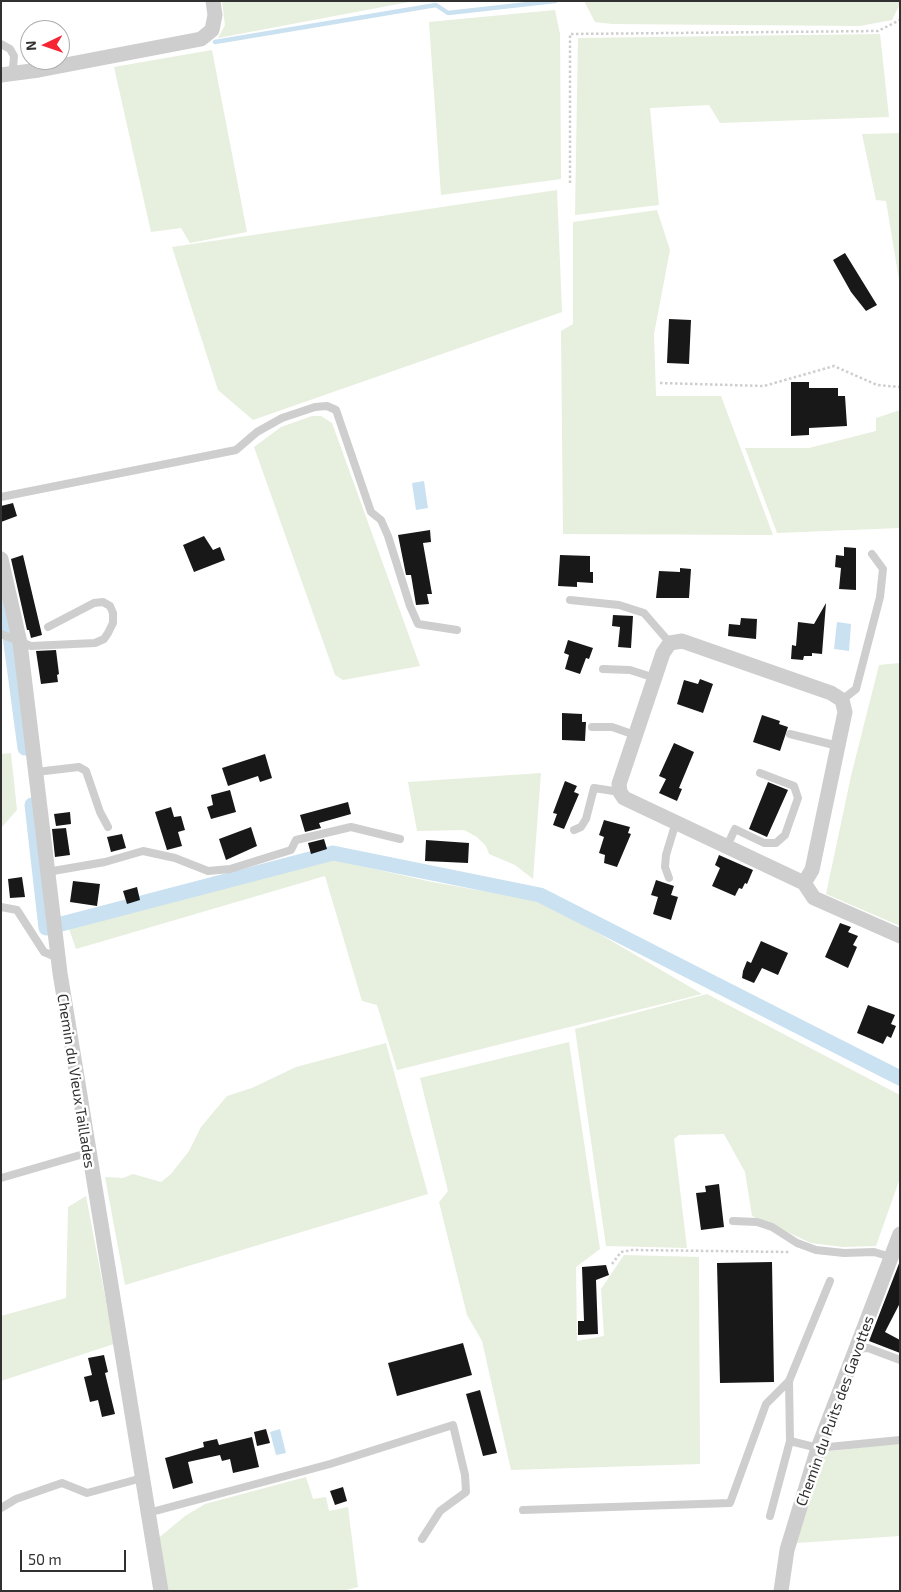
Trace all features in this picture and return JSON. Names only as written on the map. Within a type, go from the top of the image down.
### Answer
[{"type":"street","points":[[5,74],[202,39],[212,30],[215,15],[214,1]]},
{"type":"street","name":"Chemin du Vieux Taillades","points":[[3,564],[20,643],[58,958],[87,1152],[160,1591]]},
{"type":"street","points":[[804,882],[812,870],[838,746],[845,712],[842,700],[831,693],[682,641],[670,643],[663,653],[619,784],[620,792],[624,798],[804,882],[814,898],[900,936]]},
{"type":"street","name":"Chemin du Puits des Gavottes","points":[[781,1591],[788,1550],[818,1448],[900,1234]]},
{"type":"lane","points":[[1,44],[10,49],[14,56],[13,68],[5,74]]},
{"type":"lane","points":[[1,497],[236,450],[258,432],[282,418],[315,407],[327,406],[336,410],[371,512],[381,520],[388,536],[410,606],[418,624],[457,630]]},
{"type":"lane","points":[[842,700],[856,689],[880,597],[883,569],[872,554]]},
{"type":"lane","points":[[570,600],[618,605],[644,613],[670,643]]},
{"type":"lane","points":[[1,634],[31,646],[95,643],[104,639],[108,633],[113,623],[113,613],[110,606],[103,602],[94,603],[48,628]]},
{"type":"lane","points":[[603,669],[630,670],[655,678]]},
{"type":"lane","points":[[592,726],[612,727],[636,735]]},
{"type":"lane","points":[[790,734],[838,746]]},
{"type":"lane","points":[[36,772],[80,767],[86,771],[100,812],[108,827]]},
{"type":"lane","points":[[727,846],[734,829],[764,843],[776,843],[784,835],[798,798],[794,786],[760,773]]},
{"type":"lane","points":[[574,830],[581,827],[586,819],[594,788],[620,792]]},
{"type":"lane","points":[[668,878],[665,867],[666,855],[676,822]]},
{"type":"lane","points":[[47,872],[105,862],[143,850],[175,858],[208,871],[230,869],[292,850],[296,840],[351,828],[400,839]]},
{"type":"lane","points":[[1,907],[16,910],[44,952],[58,958]]},
{"type":"lane","points":[[1,1178],[87,1152]]},
{"type":"lane","points":[[733,1221],[757,1222],[772,1227],[797,1243],[816,1250],[844,1253],[874,1252],[891,1257]]},
{"type":"lane","points":[[523,1510],[730,1502],[766,1404],[789,1381],[830,1280]]},
{"type":"lane","points":[[856,1349],[868,1348],[900,1360]]},
{"type":"lane","points":[[770,1516],[790,1440],[789,1381]]},
{"type":"lane","points":[[148,1513],[330,1464],[453,1425],[465,1475],[466,1492],[440,1511],[422,1539]]},
{"type":"lane","points":[[790,1440],[818,1448],[900,1440]]},
{"type":"lane","points":[[1,1508],[16,1499],[62,1483],[86,1493],[142,1478]]},
{"type":"path","points":[[570,183],[570,34],[878,31],[900,20]]},
{"type":"path","points":[[660,383],[764,386],[834,366],[877,385],[900,387]]},
{"type":"path","points":[[612,1264],[621,1252],[632,1250],[792,1251]]},
{"type":"green space","points":[[222,1],[414,1],[218,38],[225,25]]},
{"type":"green space","points":[[584,1],[900,1],[900,4],[892,20],[860,26],[612,24],[595,22]]},
{"type":"green space","points":[[555,10],[560,34],[561,179],[441,195],[429,22]]},
{"type":"green space","points":[[880,34],[889,117],[720,123],[709,105],[650,108],[659,205],[575,215],[578,38]]},
{"type":"green space","points":[[212,50],[247,232],[190,243],[181,228],[151,232],[114,67]]},
{"type":"green space","points":[[900,133],[900,286],[886,201],[876,200],[862,134]]},
{"type":"green space","points":[[557,190],[562,312],[253,420],[218,390],[172,247]]},
{"type":"green space","points":[[657,210],[670,250],[654,334],[656,396],[721,396],[773,535],[563,534],[561,331],[573,324],[573,222]]},
{"type":"green space","points":[[900,410],[900,528],[777,533],[745,448],[809,448],[876,431],[876,418]]},
{"type":"green space","points":[[312,416],[321,416],[332,423],[420,666],[343,680],[335,675],[254,447],[281,427]]},
{"type":"green space","points":[[900,663],[900,926],[826,894],[851,776],[879,665]]},
{"type":"green space","points":[[11,753],[17,810],[1,828],[1,754]]},
{"type":"green space","points":[[541,773],[533,879],[515,865],[489,854],[486,846],[477,837],[464,830],[417,831],[408,782]]},
{"type":"green space","points":[[330,859],[432,882],[545,902],[702,994],[397,1070],[377,1005],[362,1001],[325,876],[76,949],[68,926]]},
{"type":"green space","points":[[707,994],[900,1095],[900,1178],[876,1246],[843,1247],[811,1243],[752,1216],[745,1172],[724,1134],[679,1135],[674,1139],[687,1248],[606,1246],[575,1029]]},
{"type":"green space","points":[[569,1042],[600,1249],[576,1267],[577,1341],[604,1336],[601,1289],[624,1255],[699,1257],[700,1464],[511,1470],[482,1341],[467,1315],[439,1202],[448,1191],[420,1078]]},
{"type":"green space","points":[[386,1043],[428,1194],[125,1285],[105,1177],[123,1178],[133,1174],[161,1182],[171,1174],[189,1151],[201,1127],[227,1096],[252,1088],[296,1067]]},
{"type":"green space","points":[[86,1196],[114,1344],[1,1381],[1,1316],[66,1298],[68,1207]]},
{"type":"green space","points":[[900,1443],[900,1536],[797,1543],[823,1452]]},
{"type":"green space","points":[[306,1477],[313,1499],[326,1497],[329,1511],[348,1507],[358,1587],[342,1591],[166,1591],[156,1540],[185,1516],[205,1504]]},
{"type":"water","points":[[424,481],[428,508],[416,510],[412,483]]},
{"type":"water","points":[[837,622],[851,624],[849,651],[834,649]]},
{"type":"water","points":[[280,1429],[286,1453],[276,1455],[270,1432]]},
{"type":"building","points":[[845,253],[877,305],[866,311],[851,292],[833,260]]},
{"type":"building","points":[[669,319],[691,320],[689,364],[667,363]]},
{"type":"building","points":[[791,382],[809,382],[809,388],[838,388],[838,396],[845,396],[847,426],[809,428],[809,435],[791,436]]},
{"type":"building","points":[[13,503],[17,516],[1,522],[1,506]]},
{"type":"building","points":[[430,530],[431,542],[423,543],[432,594],[427,594],[429,604],[416,605],[411,575],[406,575],[398,535]]},
{"type":"building","points":[[204,536],[213,550],[220,547],[225,560],[194,572],[183,545]]},
{"type":"building","points":[[844,547],[856,548],[856,590],[839,589],[841,568],[835,567],[836,555],[844,556]]},
{"type":"building","points":[[23,555],[42,635],[31,638],[29,630],[27,630],[11,559]]},
{"type":"building","points":[[560,555],[590,556],[590,572],[593,572],[593,583],[577,582],[577,587],[558,586]]},
{"type":"building","points":[[680,568],[691,569],[689,598],[656,598],[659,571],[680,572]]},
{"type":"building","points":[[826,603],[822,654],[812,653],[812,656],[804,656],[803,660],[791,659],[792,645],[796,646],[798,622],[814,624]]},
{"type":"building","points":[[613,615],[633,616],[631,648],[618,647],[620,627],[612,626]]},
{"type":"building","points":[[741,618],[757,619],[756,639],[728,636],[729,624],[740,625]]},
{"type":"building","points":[[568,640],[593,648],[589,659],[586,658],[580,674],[565,669],[569,655],[564,653]]},
{"type":"building","points":[[56,650],[58,682],[41,684],[36,651]]},
{"type":"building","points":[[700,679],[713,684],[703,713],[677,704],[684,680],[698,684]]},
{"type":"building","points":[[562,713],[582,714],[582,722],[586,722],[585,741],[562,740]]},
{"type":"building","points":[[762,715],[780,721],[779,724],[788,727],[780,751],[753,742]]},
{"type":"building","points":[[674,743],[694,752],[679,788],[682,789],[677,801],[659,793],[666,779],[659,776]]},
{"type":"building","points":[[265,754],[272,778],[260,782],[258,776],[228,786],[222,768]]},
{"type":"building","points":[[565,781],[577,786],[574,792],[579,794],[564,829],[553,825],[557,814],[553,813]]},
{"type":"building","points":[[768,782],[788,790],[767,837],[749,829]]},
{"type":"building","points":[[230,790],[236,812],[211,819],[207,807],[213,805],[211,795]]},
{"type":"building","points":[[348,802],[351,814],[319,823],[321,828],[305,832],[300,815]]},
{"type":"building","points":[[171,807],[174,817],[181,816],[185,830],[178,832],[182,846],[167,850],[155,812]]},
{"type":"building","points":[[70,812],[71,824],[56,826],[54,814]]},
{"type":"building","points":[[604,820],[630,827],[628,833],[631,834],[617,867],[604,863],[605,855],[599,853],[604,837],[599,835]]},
{"type":"building","points":[[251,827],[257,846],[226,860],[219,839]]},
{"type":"building","points":[[66,828],[70,855],[55,857],[52,829]]},
{"type":"building","points":[[122,834],[126,848],[111,852],[107,837]]},
{"type":"building","points":[[324,839],[327,849],[311,854],[308,843]]},
{"type":"building","points":[[426,840],[469,843],[468,863],[425,861]]},
{"type":"building","points":[[719,855],[753,870],[747,884],[745,883],[742,889],[739,888],[735,896],[712,886],[720,868],[715,865]]},
{"type":"building","points":[[22,877],[25,897],[10,898],[8,879]]},
{"type":"building","points":[[656,880],[674,886],[671,895],[678,897],[671,920],[653,914],[658,897],[651,895]]},
{"type":"building","points":[[73,881],[100,884],[97,906],[70,902]]},
{"type":"building","points":[[137,887],[140,900],[127,904],[123,891]]},
{"type":"building","points":[[840,923],[851,927],[848,932],[858,936],[853,945],[857,947],[848,968],[825,957]]},
{"type":"building","points":[[761,941],[788,953],[778,975],[762,968],[754,983],[742,978],[743,971],[747,961],[751,963]]},
{"type":"building","points":[[868,1005],[895,1015],[891,1024],[896,1026],[891,1038],[887,1036],[883,1044],[857,1033]]},
{"type":"building","points":[[719,1184],[724,1227],[701,1230],[696,1193],[706,1192],[705,1186]]},
{"type":"building","points":[[900,1261],[900,1303],[885,1332],[900,1340],[900,1353],[869,1341]]},
{"type":"building","points":[[772,1262],[774,1382],[720,1383],[717,1263]]},
{"type":"building","points":[[606,1265],[609,1275],[596,1280],[598,1334],[578,1335],[578,1321],[584,1321],[582,1267]]},
{"type":"building","points":[[463,1343],[472,1375],[397,1396],[388,1363]]},
{"type":"building","points":[[104,1355],[108,1372],[105,1373],[115,1414],[102,1417],[98,1400],[90,1402],[84,1377],[92,1375],[88,1358]]},
{"type":"building","points":[[480,1390],[497,1453],[483,1456],[466,1394]]},
{"type":"building","points":[[266,1429],[270,1443],[257,1446],[254,1432]]},
{"type":"building","points":[[252,1437],[259,1467],[233,1473],[230,1459],[222,1461],[220,1455],[188,1462],[193,1483],[173,1489],[165,1458],[204,1447],[203,1442],[217,1439],[219,1445]]},
{"type":"building","points":[[343,1487],[347,1501],[335,1505],[330,1491]]},
{"type":"waterway","points":[[215,42],[436,5],[448,13],[555,1]]},
{"type":"waterway","points":[[1,596],[9,628],[25,748]]},
{"type":"waterway","points":[[32,805],[46,928],[333,853],[540,895],[900,1078]]}]
